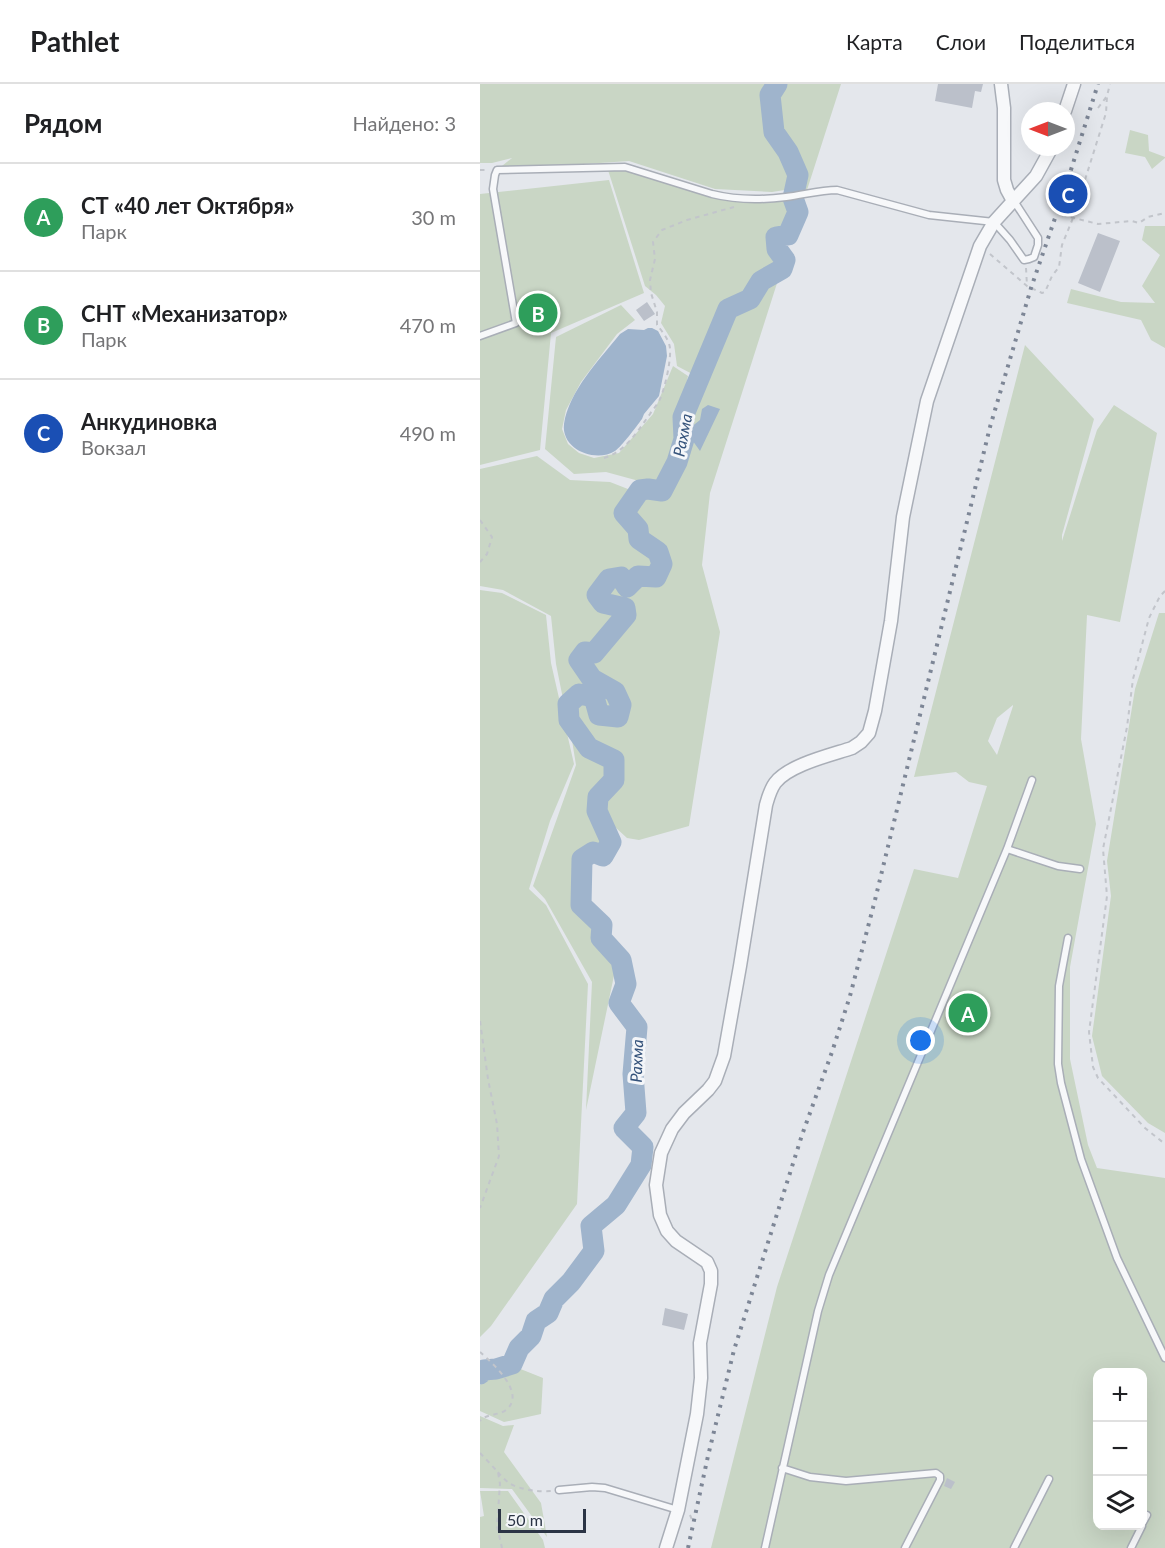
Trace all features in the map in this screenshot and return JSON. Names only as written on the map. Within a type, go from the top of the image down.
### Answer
[{"type":"street","points":[[1001,84],[1004,108],[1004,180],[1006,190],[1013,201]]},
{"type":"street","points":[[1068,102],[1074,84]]},
{"type":"street","points":[[666,1548],[678,1510],[697,1414],[701,1378],[700,1343],[711,1284],[711,1270],[707,1262],[676,1241],[666,1231],[660,1215],[656,1185],[661,1153],[672,1129],[684,1113],[715,1081],[724,1056],[769,795],[775,783],[788,771],[852,748],[869,733],[891,621],[903,517],[927,401],[980,246],[994,222],[1036,176],[1047,156]]},
{"type":"lane","points":[[480,336],[516,323],[493,189],[497,170],[625,167],[726,198],[784,197],[837,190],[929,215],[994,222],[1024,260],[1029,259],[1034,257],[1038,238],[1013,201]]},
{"type":"lane","points":[[765,1548],[818,1311],[829,1275],[1007,849],[1032,780]]},
{"type":"lane","points":[[1007,849],[1058,866],[1080,869]]},
{"type":"lane","points":[[1068,938],[1059,986],[1058,1064],[1061,1083],[1081,1160],[1117,1258],[1165,1358]]},
{"type":"lane","points":[[782,1468],[810,1478],[846,1481],[936,1473],[940,1476],[940,1480],[905,1548]]},
{"type":"lane","points":[[1014,1548],[1049,1479]]},
{"type":"lane","points":[[560,1490],[605,1488],[678,1510]]},
{"type":"lane","points":[[1131,1548],[1140,1530]]},
{"type":"path","points":[[980,246],[1027,286],[1042,293],[1045,292],[1059,267],[1062,245],[1073,218],[1106,113],[1110,84]]},
{"type":"path","points":[[1098,108],[1107,96]]},
{"type":"path","points":[[604,458],[613,456],[640,428],[660,400],[667,376],[671,348],[657,325],[657,312],[651,293],[650,280],[655,259],[653,242],[662,230],[757,198]]},
{"type":"path","points":[[1062,215],[1098,224],[1132,221],[1139,223],[1148,217],[1165,213]]},
{"type":"path","points":[[1024,260],[1027,286]]},
{"type":"path","points":[[480,520],[492,537],[487,554],[480,562]]},
{"type":"path","points":[[1165,591],[1149,618],[1133,679],[1127,727],[1103,849],[1107,896],[1089,1032],[1093,1067],[1098,1078],[1145,1128],[1165,1144]]},
{"type":"path","points":[[480,1021],[497,1124],[499,1156],[480,1208]]},
{"type":"path","points":[[480,1352],[504,1374],[511,1387],[512,1398],[509,1408],[501,1413],[483,1417],[480,1421]]},
{"type":"path","points":[[480,1453],[508,1482],[543,1492],[560,1490]]},
{"type":"path","points":[[498,1472],[500,1484],[497,1526],[502,1548]]},
{"type":"green space","points":[[480,84],[773,84],[767,95],[771,133],[786,156],[793,175],[791,189],[772,192],[715,189],[629,161],[497,170],[512,158],[492,163],[480,163]]},
{"type":"green space","points":[[781,84],[841,84],[807,190],[799,192],[801,176],[792,150],[778,131],[774,97]]},
{"type":"green space","points":[[1130,130],[1148,135],[1149,151],[1165,158],[1152,169],[1145,157],[1125,153]]},
{"type":"green space","points":[[608,170],[626,170],[723,200],[789,199],[793,212],[785,231],[775,234],[773,248],[779,260],[775,268],[758,280],[747,297],[725,307],[696,376],[677,366],[674,344],[661,323],[665,306],[645,286]]},
{"type":"green space","points":[[609,180],[644,293],[551,333],[540,450],[480,465],[480,194]]},
{"type":"green space","points":[[1145,226],[1165,226],[1165,348],[1151,340],[1141,320],[1067,303],[1071,289],[1121,302],[1155,303],[1142,286],[1160,255],[1142,240]]},
{"type":"green space","points":[[779,277],[710,493],[702,565],[720,632],[689,826],[639,840],[627,838],[603,816],[603,799],[620,780],[619,757],[590,742],[575,714],[581,703],[590,705],[596,720],[622,721],[626,703],[620,689],[595,673],[589,659],[595,658],[629,617],[627,604],[605,595],[619,584],[628,591],[640,582],[657,581],[665,569],[666,556],[643,536],[642,526],[630,512],[645,494],[665,495],[687,442],[689,417],[732,312],[751,304],[763,284]]},
{"type":"green space","points":[[621,305],[635,320],[617,334],[581,382],[566,410],[562,429],[568,444],[579,453],[594,458],[619,453],[653,414],[673,366],[688,376],[672,457],[658,482],[639,481],[606,472],[574,474],[545,449],[556,337]]},
{"type":"green space","points":[[1025,345],[1094,419],[1062,541],[1097,430],[1114,405],[1157,433],[1120,622],[1087,615],[1081,739],[1096,824],[1070,967],[1070,1059],[1088,1145],[1097,1168],[1165,1178],[1165,1548],[711,1548],[777,1287],[914,869],[958,878],[987,786],[969,782],[956,772],[914,777]],"holes":[[[1013,706],[997,755],[988,741],[997,718]]]},
{"type":"green space","points":[[537,456],[570,480],[610,482],[633,491],[621,515],[638,543],[656,559],[651,571],[637,572],[630,579],[621,571],[609,575],[592,594],[596,604],[619,614],[592,647],[583,647],[575,657],[584,677],[608,695],[612,705],[604,708],[595,691],[575,689],[563,699],[556,664],[551,616],[503,590],[480,586],[480,469]]},
{"type":"green space","points":[[480,590],[502,593],[546,615],[551,663],[574,764],[550,821],[529,889],[546,905],[588,984],[577,1204],[491,1326],[480,1337]]},
{"type":"green space","points":[[1159,613],[1165,613],[1165,1133],[1148,1123],[1102,1076],[1092,1036],[1111,896],[1107,861],[1135,689]]},
{"type":"green space","points":[[570,728],[591,756],[609,765],[609,778],[593,797],[592,815],[605,840],[601,851],[591,848],[577,856],[577,908],[597,927],[598,941],[617,961],[586,1110],[592,982],[545,899],[533,886],[576,765]]},
{"type":"green space","points":[[518,1368],[543,1378],[541,1414],[504,1422],[480,1411],[480,1385],[490,1375]]},
{"type":"green space","points":[[480,1416],[503,1426],[514,1425],[504,1452],[541,1503],[547,1537],[512,1489],[480,1488]]},
{"type":"green space","points":[[480,1491],[508,1491],[543,1540],[545,1548],[480,1548],[480,1517],[484,1516]]},
{"type":"water","points":[[648,328],[658,331],[666,346],[667,356],[659,396],[615,451],[599,456],[581,452],[568,441],[564,424],[578,388],[620,334],[628,329]]},
{"type":"water","points":[[708,405],[720,409],[700,451],[690,437],[690,428],[700,420],[702,409]]},
{"type":"building","points":[[938,84],[983,84],[981,92],[975,91],[972,108],[935,101]]},
{"type":"building","points":[[1098,233],[1120,241],[1100,292],[1078,283]]},
{"type":"building","points":[[647,302],[655,314],[644,321],[636,310]]},
{"type":"building","points":[[665,1308],[688,1314],[684,1330],[662,1325]]},
{"type":"building","points":[[947,1478],[955,1482],[951,1489],[944,1486]]},
{"type":"waterway","name":"Рахма","points":[[480,1374],[484,1370],[512,1364],[519,1348],[531,1336],[536,1321],[548,1313],[554,1299],[571,1282],[594,1251],[591,1226],[616,1205],[641,1165],[643,1147],[624,1128],[636,1113],[633,1074],[637,1027],[619,1003],[626,984],[621,960],[601,938],[602,925],[581,905],[582,859],[593,852],[603,856],[611,842],[597,811],[598,797],[614,780],[614,760],[589,748],[569,720],[568,704],[579,694],[594,697],[599,715],[618,717],[621,705],[615,692],[592,679],[579,660],[585,652],[594,653],[626,615],[625,608],[603,603],[597,595],[609,579],[621,577],[627,587],[638,576],[656,577],[662,564],[658,552],[639,539],[638,529],[624,513],[640,490],[662,491],[677,462],[684,439],[683,417],[728,309],[750,299],[761,281],[782,269],[785,260],[777,249],[776,237],[788,235],[798,212],[793,198],[798,175],[788,152],[774,132],[770,95],[777,84]]},
{"type":"railway","points":[[688,1548],[734,1350],[802,1135],[850,996],[990,427],[1031,288],[1098,84]]},
{"type":"place","name":"Анкудиновка","points":[[1068,194]]},
{"type":"place","name":"СНТ «Механизатор»","points":[[538,313]]},
{"type":"place","name":"СТ «40 лет Октября»","points":[[968,1013]]}]
